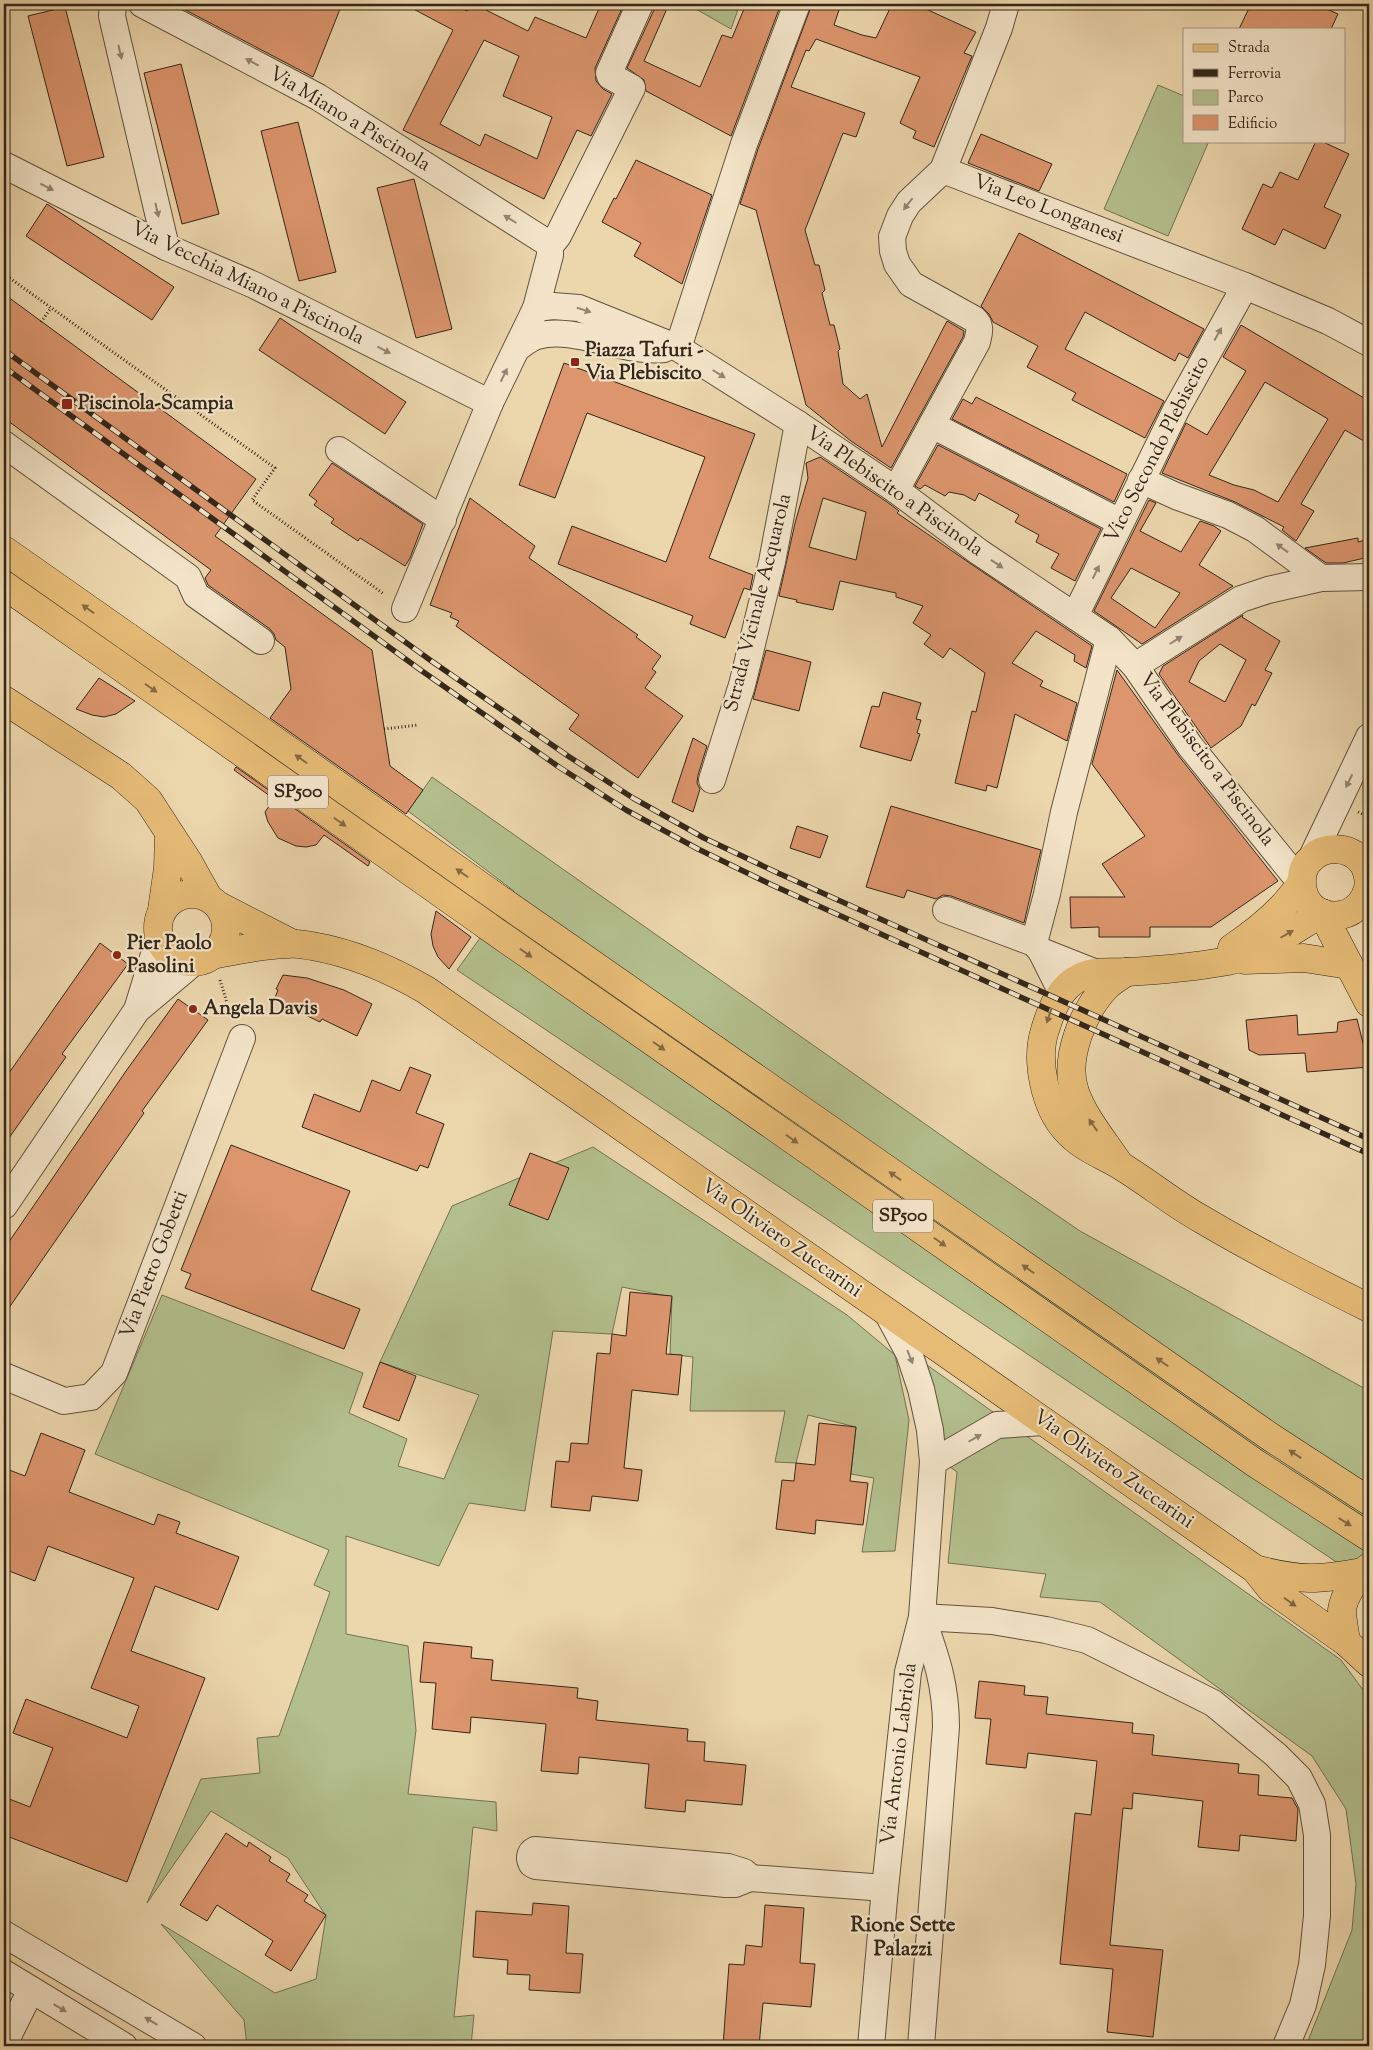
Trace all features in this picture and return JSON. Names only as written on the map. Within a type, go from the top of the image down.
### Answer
[{"type":"main road","name":"SP500","points":[[4,550],[502,901],[1272,1438],[1369,1501]]},
{"type":"main road","name":"SP500","points":[[4,586],[1255,1463],[1369,1537]]},
{"type":"main road","points":[[4,700],[121,776],[138,789],[159,815],[169,834],[224,916],[225,938],[209,964],[183,961],[172,956],[159,938],[158,929],[168,868],[169,834]]},
{"type":"main road","points":[[1220,962],[1265,924],[1293,895],[1306,871],[1322,851],[1334,849],[1347,851],[1363,863],[1369,882],[1363,901],[1354,910],[1342,915],[1322,913],[1310,905],[1304,895],[1306,871]]},
{"type":"main road","name":"Via Oliviero Zuccarini","points":[[162,910],[177,897],[187,893],[198,894],[291,943]]},
{"type":"main road","points":[[1220,962],[1268,945],[1322,913]]},
{"type":"main road","points":[[1322,913],[1369,1003]]},
{"type":"main road","name":"Via Oliviero Zuccarini","points":[[209,964],[239,949],[291,943],[336,950],[358,957],[426,990],[1255,1569],[1271,1589],[1346,1642],[1369,1664]]},
{"type":"main road","points":[[1349,965],[1304,958],[1220,962],[1126,972],[1094,972],[1080,977],[1062,993],[1052,1008],[1043,1036],[1041,1063],[1045,1090],[1054,1113],[1065,1129],[1086,1148],[1120,1166],[1202,1220],[1369,1308]]},
{"type":"main road","points":[[1120,1166],[1084,1113],[1074,1090],[1072,1064],[1075,1043],[1084,1018],[1098,996],[1109,984],[1126,972]]},
{"type":"main road","name":"Via Oliviero Zuccarini","points":[[1255,1569],[1286,1577],[1311,1579],[1366,1569]]},
{"type":"main road","points":[[1346,1642],[1342,1612],[1344,1603],[1351,1588],[1366,1569]]},
{"type":"street","points":[[113,4],[112,16],[166,247]]},
{"type":"street","name":"Via Miano a Piscinola","points":[[142,4],[318,97],[550,246]]},
{"type":"street","points":[[405,609],[490,403],[536,308],[550,255],[550,246],[558,236],[632,88],[610,76],[609,72],[640,4]]},
{"type":"street","points":[[517,348],[536,336],[565,334],[640,350],[652,351],[678,348],[744,144],[797,4]]},
{"type":"street","points":[[896,490],[977,342],[980,332],[977,321],[911,284],[897,264],[893,251],[892,237],[900,216],[909,202],[943,170],[999,28],[1006,4]]},
{"type":"street","name":"Via Vecchia Miano a Piscinola","points":[[4,164],[166,247],[254,285],[490,403]]},
{"type":"street","name":"Via Leo Longanesi","points":[[943,170],[1245,286],[1328,321],[1369,343]]},
{"type":"street","name":"Vico Secondo Plebiscito","points":[[1075,616],[1176,410],[1245,286]]},
{"type":"street","name":"Via Plebiscito a Piscinola","points":[[536,308],[553,306],[579,308],[678,348],[798,424],[896,490],[979,552],[1109,639],[1135,666],[1190,746],[1306,871]]},
{"type":"street","name":"Strada Vicinale Acquarola","points":[[712,780],[742,686],[772,562],[798,424]]},
{"type":"street","points":[[932,425],[1120,522]]},
{"type":"street","points":[[4,444],[188,577],[196,595],[261,642]]},
{"type":"street","points":[[339,450],[443,520]]},
{"type":"street","points":[[1141,480],[1176,496],[1228,515],[1255,529],[1321,578]]},
{"type":"street","points":[[1135,666],[1241,599],[1268,590],[1321,578],[1369,578]]},
{"type":"street","points":[[1062,993],[1037,947],[1064,812],[1109,639]]},
{"type":"street","points":[[1306,871],[1369,737]]},
{"type":"street","points":[[1369,877],[1369,882]]},
{"type":"street","points":[[946,910],[1094,972]]},
{"type":"street","points":[[4,1206],[137,1010],[159,938]]},
{"type":"street","points":[[137,1010],[209,964]]},
{"type":"street","name":"Via Pietro Gobetti","points":[[4,1376],[64,1402],[91,1397],[114,1373],[242,1038]]},
{"type":"street","name":"Via Antonio Labriola","points":[[871,2046],[885,1888],[908,1672],[922,1616],[933,1462],[930,1430],[921,1389],[910,1353],[888,1314]]},
{"type":"street","points":[[933,1462],[997,1425],[1044,1422]]},
{"type":"street","points":[[920,2046],[946,1727],[946,1701],[939,1663],[922,1616],[992,1621],[1046,1630],[1087,1640],[1213,1703],[1276,1755],[1299,1778],[1312,1804],[1317,1835],[1317,1916],[1312,1964],[1303,2005],[1286,2046]]},
{"type":"street","points":[[750,1878],[744,1872],[728,1867],[536,1850],[530,1856],[532,1864],[536,1866],[726,1884],[735,1884],[750,1878],[885,1888]]},
{"type":"street","points":[[4,1934],[193,2046]]},
{"type":"street","points":[[4,1973],[124,2046]]},
{"type":"street","points":[[6,2035],[31,1990]]},
{"type":"path","points":[[4,274],[274,468],[252,500],[405,609]]},
{"type":"path","points":[[41,322],[51,308]]},
{"type":"path","points":[[384,729],[418,725]]},
{"type":"path","points":[[209,964],[228,1006]]},
{"type":"green space","points":[[687,4],[740,4],[731,29]]},
{"type":"green space","points":[[1158,85],[1183,96],[1183,142],[1209,142],[1168,236],[1104,209]]},
{"type":"green space","points":[[432,777],[1080,1231],[1369,1391],[1369,1584],[457,970],[514,891],[408,811]]},
{"type":"green space","points":[[593,1147],[847,1315],[895,1355],[909,1420],[895,1551],[862,1552],[874,1478],[851,1474],[856,1427],[808,1415],[796,1463],[775,1462],[785,1411],[690,1411],[693,1357],[670,1354],[672,1297],[622,1287],[612,1334],[553,1331],[525,1511],[469,1503],[439,1566],[346,1536],[346,1634],[408,1646],[416,1730],[408,1794],[496,1802],[497,1831],[473,1827],[454,2017],[474,2015],[471,2046],[247,2046],[244,2020],[161,1924],[275,1993],[316,1979],[326,1916],[288,1858],[211,1811],[147,1903],[201,1779],[260,1773],[257,1738],[279,1736],[330,1592],[314,1585],[329,1550],[95,1454],[162,1295],[363,1373],[349,1413],[407,1439],[398,1466],[444,1479],[479,1395],[380,1362],[452,1206]]},
{"type":"green space","points":[[927,1365],[1341,1660],[1369,1698],[1369,2046],[1306,2046],[1352,1930],[1356,1884],[1346,1809],[1312,1756],[1100,1602],[1040,1597],[1046,1574],[948,1563],[957,1472],[932,1454],[916,1373]]},
{"type":"building","points":[[174,4],[342,4],[313,77]]},
{"type":"building","points":[[404,4],[454,4],[467,11],[470,4],[489,4],[486,10],[528,31],[535,17],[586,38],[601,4],[624,4],[595,68],[596,81],[603,89],[612,94],[591,136],[577,130],[544,199],[403,130],[453,30]],"holes":[[[484,40],[519,56],[503,96],[552,117],[537,159],[485,134],[480,146],[440,124]]]},
{"type":"building","points":[[655,4],[669,4],[644,61],[700,87],[722,35],[732,38],[746,4],[781,4],[731,136],[646,91],[644,80],[627,68]]},
{"type":"building","points":[[812,4],[841,4],[834,25],[876,38],[892,4],[915,4],[976,32],[964,53],[972,56],[934,147],[913,138],[916,131],[900,123],[920,77],[816,39],[809,51],[806,50],[791,87],[865,113],[856,137],[843,133],[805,230],[815,265],[819,265],[825,290],[822,293],[830,325],[834,325],[840,349],[838,351],[843,384],[860,399],[867,394],[882,447],[947,321],[964,331],[963,337],[891,468],[851,441],[806,405],[756,210],[740,204],[758,149]]},
{"type":"building","points":[[1251,4],[1316,4],[1338,14],[1331,28],[1239,28]]},
{"type":"building","points":[[65,7],[104,157],[67,166],[28,16]]},
{"type":"building","points":[[181,64],[219,214],[182,224],[144,73]]},
{"type":"building","points":[[298,122],[336,272],[299,281],[261,131]]},
{"type":"building","points":[[981,134],[1052,164],[1039,191],[968,163]]},
{"type":"building","points":[[1316,142],[1323,142],[1349,154],[1324,207],[1341,215],[1325,249],[1283,229],[1275,245],[1242,229],[1263,184],[1272,188],[1280,172],[1298,180]]},
{"type":"building","points":[[636,160],[712,195],[682,284],[634,256],[641,243],[602,222]]},
{"type":"building","points":[[414,179],[452,329],[416,338],[377,188]]},
{"type":"building","points":[[47,204],[174,287],[152,320],[26,236]]},
{"type":"building","points":[[1019,233],[1204,329],[1188,358],[1179,353],[1175,361],[1085,312],[1065,349],[1164,401],[1145,438],[1072,400],[1076,393],[1027,367],[1038,346],[993,322],[989,314],[981,306]]},
{"type":"building","points":[[4,294],[256,479],[215,536],[372,650],[390,766],[423,790],[406,814],[270,718],[291,689],[285,647],[276,640],[270,629],[208,585],[205,578],[211,570],[4,418]]},
{"type":"building","points":[[280,318],[406,402],[385,434],[259,350]]},
{"type":"building","points":[[1241,325],[1369,401],[1369,444],[1345,430],[1301,504],[1314,511],[1296,541],[1282,530],[1284,527],[1235,502],[1162,473],[1186,423],[1207,435],[1246,371],[1223,357]],"holes":[[[1265,382],[1328,419],[1278,502],[1254,490],[1234,485],[1209,475]]]},
{"type":"building","points":[[564,363],[755,434],[709,558],[753,575],[750,590],[744,588],[725,638],[690,624],[693,616],[558,564],[572,526],[666,562],[705,457],[587,413],[555,498],[519,485]]},
{"type":"building","points":[[976,397],[1127,474],[1114,502],[952,419],[963,399],[972,404]]},
{"type":"building","points":[[938,445],[1101,529],[1075,581],[1051,568],[1059,554],[1036,542],[1039,535],[1015,522],[1019,515],[979,493],[975,501],[964,495],[949,492],[945,496],[925,485],[920,489],[915,486]]},
{"type":"building","points":[[820,457],[887,502],[899,511],[897,513],[1092,646],[1086,668],[1074,661],[1075,655],[1036,631],[1012,663],[1043,681],[1040,686],[1077,703],[1067,741],[1015,714],[997,788],[987,785],[986,791],[955,783],[972,711],[976,712],[985,673],[950,648],[943,658],[924,644],[931,635],[913,623],[923,606],[896,597],[896,593],[840,581],[833,610],[796,602],[797,600],[779,596],[795,523],[808,478],[806,463]],"holes":[[[823,498],[866,512],[856,560],[809,547]]]},
{"type":"building","points":[[332,463],[423,524],[405,566],[360,538],[358,541],[331,523],[334,519],[314,505],[317,501],[309,495]]},
{"type":"building","points":[[470,498],[535,546],[529,558],[638,635],[636,637],[661,656],[652,669],[656,672],[645,688],[683,716],[638,778],[569,729],[579,715],[456,626],[459,621],[450,617],[452,613],[430,605]]},
{"type":"building","points":[[1149,500],[1156,503],[1140,531],[1181,552],[1200,521],[1214,526],[1221,531],[1199,565],[1233,586],[1142,644],[1094,611]],"holes":[[[1131,568],[1180,593],[1155,628],[1111,598]]]},
{"type":"building","points":[[1358,538],[1358,542],[1369,539],[1369,557],[1343,563],[1326,563],[1305,548]]},
{"type":"building","points":[[1243,615],[1242,617],[1280,641],[1265,670],[1272,673],[1255,706],[1252,704],[1241,726],[1211,748],[1159,674],[1163,666]],"holes":[[[1220,644],[1246,660],[1225,702],[1189,682],[1199,661]]]},
{"type":"building","points":[[766,650],[811,662],[799,711],[753,699]]},
{"type":"building","points":[[1117,670],[1178,755],[1278,881],[1211,927],[1150,927],[1150,937],[1099,937],[1099,927],[1071,928],[1070,897],[1125,897],[1102,864],[1145,836],[1092,764]]},
{"type":"building","points":[[99,678],[135,701],[116,714],[104,717],[76,709]]},
{"type":"building","points":[[883,692],[921,703],[916,719],[921,720],[917,733],[920,734],[911,761],[860,747],[872,706],[879,707]]},
{"type":"building","points":[[693,738],[707,746],[698,775],[697,783],[700,789],[693,812],[672,802]]},
{"type":"building","points":[[236,767],[370,862],[368,866],[324,835],[316,845],[306,847],[296,846],[278,838],[268,822],[265,812],[274,799],[234,770]]},
{"type":"building","points":[[891,806],[1041,850],[1024,923],[951,896],[943,895],[936,899],[907,890],[904,898],[866,887]]},
{"type":"building","points":[[797,826],[828,836],[820,858],[790,848]]},
{"type":"building","points":[[436,911],[471,937],[449,969],[438,957],[433,946],[431,934]]},
{"type":"building","points":[[100,943],[128,964],[62,1054],[66,1057],[4,1145],[4,1080]]},
{"type":"building","points":[[283,975],[307,978],[344,990],[372,1004],[357,1036],[322,1019],[320,1022],[274,1000],[278,990],[276,989]]},
{"type":"building","points":[[178,999],[208,1020],[142,1111],[144,1113],[4,1315],[4,1249],[126,1071]]},
{"type":"building","points":[[1297,1015],[1298,1035],[1337,1032],[1338,1022],[1357,1019],[1369,1067],[1307,1072],[1305,1053],[1259,1055],[1249,1050],[1246,1020]]},
{"type":"building","points":[[410,1067],[431,1075],[416,1113],[444,1124],[428,1168],[420,1165],[417,1171],[302,1127],[314,1094],[360,1112],[372,1080],[400,1091]]},
{"type":"building","points":[[231,1145],[350,1191],[311,1290],[360,1309],[344,1349],[185,1288],[191,1274],[181,1270]]},
{"type":"building","points":[[530,1153],[569,1168],[548,1220],[509,1205]]},
{"type":"building","points":[[630,1292],[672,1296],[666,1354],[682,1355],[678,1395],[632,1390],[624,1468],[642,1470],[638,1501],[592,1496],[590,1511],[551,1507],[556,1461],[569,1462],[571,1443],[588,1444],[597,1353],[610,1354],[612,1334],[626,1336]]},
{"type":"building","points":[[380,1362],[416,1376],[399,1421],[363,1407]]},
{"type":"building","points":[[819,1423],[856,1427],[850,1481],[868,1483],[863,1525],[816,1520],[815,1534],[776,1529],[782,1480],[794,1481],[796,1463],[815,1465]]},
{"type":"building","points":[[41,1433],[85,1450],[69,1492],[154,1525],[158,1514],[180,1522],[176,1533],[239,1557],[218,1610],[155,1586],[131,1651],[205,1678],[127,1882],[4,1835],[4,1797],[30,1807],[53,1748],[13,1733],[26,1699],[127,1738],[139,1706],[91,1688],[134,1578],[48,1546],[35,1581],[4,1569],[4,1468],[25,1476]]},
{"type":"building","points":[[424,1642],[472,1647],[471,1658],[493,1660],[491,1680],[578,1688],[577,1698],[598,1701],[596,1720],[688,1729],[687,1741],[705,1742],[704,1761],[746,1765],[742,1805],[686,1800],[685,1812],[645,1808],[649,1764],[579,1757],[578,1774],[541,1771],[546,1724],[471,1717],[470,1733],[432,1729],[436,1683],[420,1682]]},
{"type":"building","points":[[979,1681],[1025,1686],[1024,1695],[1048,1697],[1046,1714],[1133,1723],[1132,1733],[1154,1735],[1152,1755],[1239,1764],[1238,1773],[1259,1775],[1258,1795],[1292,1798],[1298,1809],[1296,1841],[1240,1835],[1239,1851],[1198,1847],[1203,1801],[1133,1793],[1132,1809],[1123,1808],[1110,1945],[1163,1950],[1153,2037],[1107,2032],[1113,1969],[1060,1964],[1075,1813],[1091,1815],[1097,1761],[1028,1753],[1026,1768],[986,1764],[991,1719],[975,1718]]},
{"type":"building","points":[[226,1833],[247,1847],[249,1842],[271,1857],[269,1861],[290,1874],[286,1881],[308,1895],[304,1901],[326,1915],[291,1971],[265,1955],[273,1941],[217,1905],[207,1921],[180,1905]]},
{"type":"building","points":[[533,1903],[569,1906],[566,1953],[583,1954],[580,1993],[529,1990],[530,1975],[507,1974],[508,1960],[473,1957],[476,1911],[532,1915]]},
{"type":"building","points":[[765,1905],[804,1908],[800,1963],[815,1964],[811,2007],[763,2003],[759,2046],[723,2046],[729,1964],[744,1965],[746,1945],[762,1947]]},
{"type":"railway","points":[[4,350],[430,660],[568,756],[633,798],[704,838],[778,873],[1369,1139]]},
{"type":"railway","points":[[4,367],[422,671],[559,767],[626,810],[698,849],[772,885],[1369,1154]]},
{"type":"place","name":"Piazza Tafuri - Via Plebiscito","points":[[575,362]]},
{"type":"place","name":"Piscinola-Scampia","points":[[67,404]]},
{"type":"place","name":"Pier Paolo Pasolini","points":[[117,955]]},
{"type":"place","name":"Angela Davis","points":[[193,1009]]},
{"type":"district","name":"Rione Sette Palazzi","points":[[903,1938]]}]
